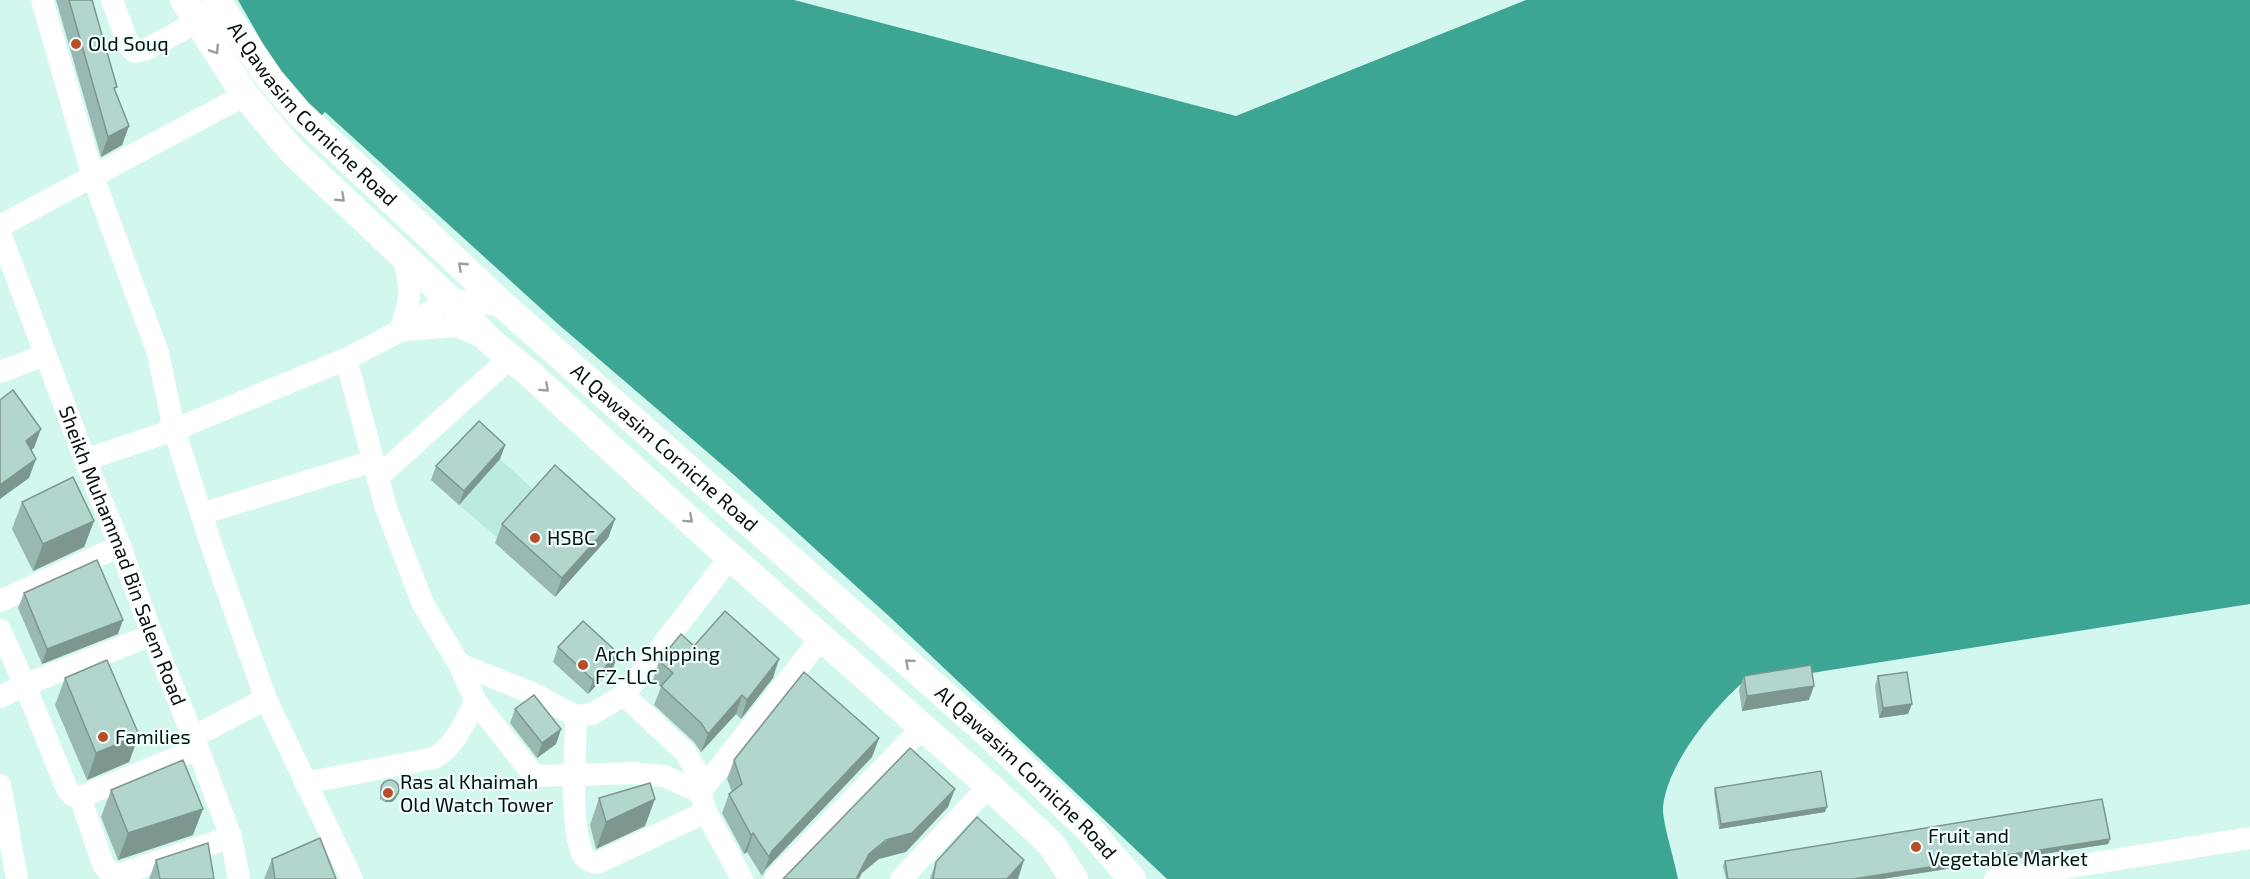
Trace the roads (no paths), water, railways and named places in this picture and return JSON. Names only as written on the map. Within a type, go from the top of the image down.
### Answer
[{"type":"main road","name":"Al Qawasim Corniche Road","points":[[216,0],[270,79],[299,113],[504,306],[984,730],[1091,831],[1132,879]]},
{"type":"main road","name":"Al Qawasim Corniche Road","points":[[191,11],[245,95],[292,151],[449,298],[489,339],[989,786],[1051,844],[1074,879]]},
{"type":"street","points":[[42,0],[93,177],[158,353],[174,430],[266,699],[352,879]]},
{"type":"street","points":[[112,0],[129,46],[135,52],[145,50],[191,11]]},
{"type":"street","points":[[0,226],[245,95]]},
{"type":"street","name":"Sheikh Muhammad Bin Salem Road","points":[[0,233],[231,837],[239,879]]},
{"type":"street","points":[[399,331],[409,304],[411,290],[404,257]]},
{"type":"street","points":[[85,460],[174,430],[346,359],[399,331],[449,298],[504,306]]},
{"type":"street","points":[[399,331],[457,326],[489,339]]},
{"type":"street","points":[[0,372],[45,355]]},
{"type":"street","points":[[201,514],[375,469],[510,358]]},
{"type":"street","points":[[346,359],[386,508],[423,604],[459,664],[476,702],[531,772],[540,776],[634,773],[664,776],[703,802]]},
{"type":"street","points":[[0,601],[120,546]]},
{"type":"street","points":[[459,664],[532,693],[576,716],[592,714],[624,695],[731,556]]},
{"type":"street","points":[[0,630],[67,789],[72,795],[80,798],[196,743],[266,699]]},
{"type":"street","points":[[0,697],[152,635]]},
{"type":"street","points":[[576,716],[574,805],[583,855],[589,862],[597,863],[703,802],[822,637]]},
{"type":"street","points":[[624,695],[685,752],[700,777],[703,802],[742,879]]},
{"type":"street","points":[[305,783],[434,758],[445,752],[476,702]]},
{"type":"street","points":[[775,879],[922,727]]},
{"type":"street","points":[[0,784],[17,879]]},
{"type":"street","points":[[901,879],[989,786]]},
{"type":"street","points":[[80,798],[103,864],[107,871],[113,874],[120,874],[231,837]]},
{"type":"street","points":[[1995,879],[2250,838]]},
{"type":"place","name":"Old Souq","points":[[76,44]]},
{"type":"place","name":"HSBC","points":[[535,538]]},
{"type":"place","name":"Arch Shipping FZ-LLC","points":[[583,665]]},
{"type":"place","name":"Families","points":[[103,737]]},
{"type":"place","name":"Ras al Khaimah Old Watch Tower","points":[[388,793]]},
{"type":"place","name":"Fruit and Vegetable Market","points":[[1916,847]]}]
